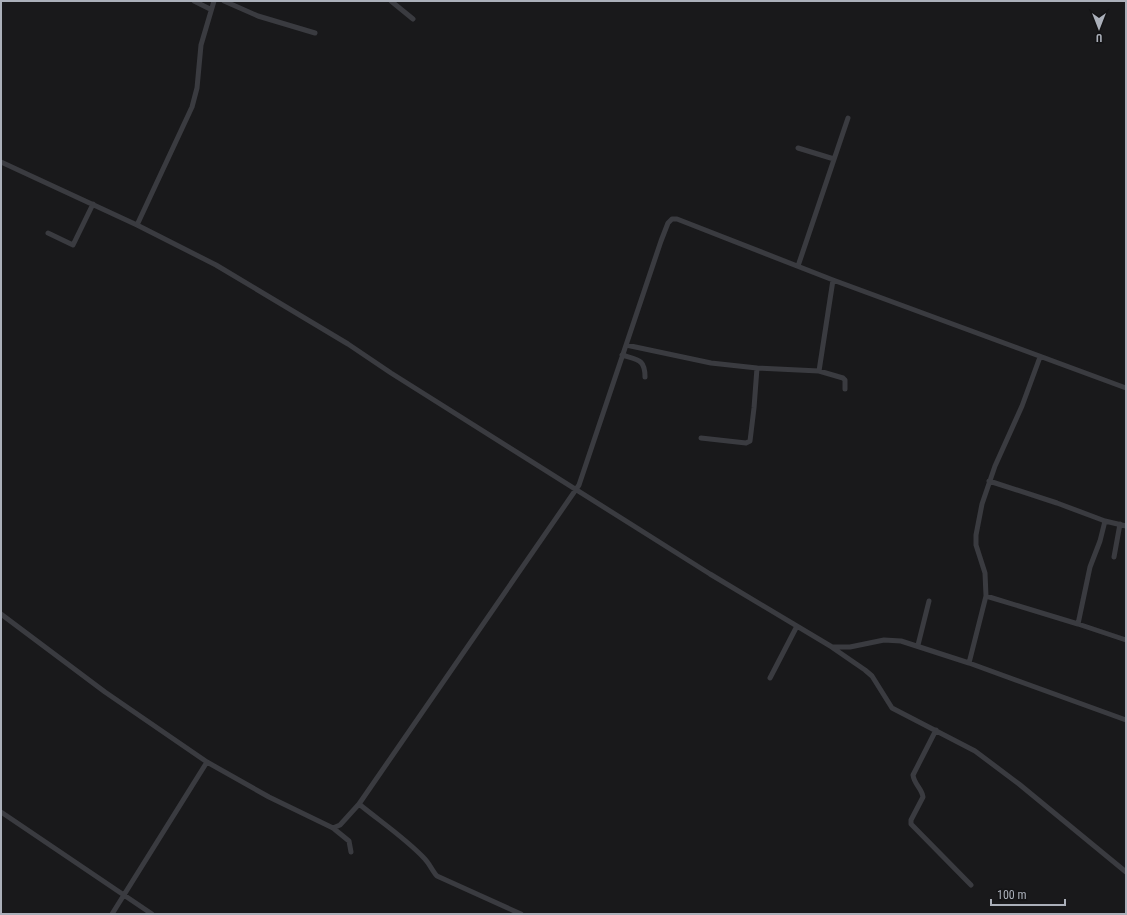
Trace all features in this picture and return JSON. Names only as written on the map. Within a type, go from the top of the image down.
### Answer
[{"type":"street","points":[[194,1],[210,9]]},
{"type":"street","points":[[137,225],[192,107],[197,88],[201,45],[210,9],[214,1]]},
{"type":"street","points":[[224,1],[258,16],[315,33]]},
{"type":"street","points":[[391,1],[413,19]]},
{"type":"street","points":[[798,266],[848,118]]},
{"type":"street","points":[[798,148],[834,159]]},
{"type":"street","points":[[1,162],[137,225],[216,265],[342,340],[391,373],[710,574],[832,647],[872,676],[892,708],[975,750],[1019,784],[1126,872]]},
{"type":"street","points":[[48,233],[73,245],[93,204]]},
{"type":"street","points":[[333,828],[340,824],[360,804],[576,490],[583,476],[622,355],[661,242],[668,223],[672,219],[677,219],[833,280],[1126,388]]},
{"type":"street","points":[[819,371],[833,280]]},
{"type":"street","points":[[626,345],[711,363],[757,368],[819,371],[843,378],[845,380],[845,389]]},
{"type":"street","points":[[622,355],[639,360],[645,368],[645,377]]},
{"type":"street","points":[[969,663],[986,596],[985,573],[976,545],[976,535],[982,504],[989,481],[1022,406],[1040,357]]},
{"type":"street","points":[[701,438],[746,444],[750,441],[757,368]]},
{"type":"street","points":[[989,481],[1105,521],[1126,526]]},
{"type":"street","points":[[1078,624],[1090,567],[1100,541],[1105,521]]},
{"type":"street","points":[[1114,557],[1120,524]]},
{"type":"street","points":[[986,596],[1126,640]]},
{"type":"street","points":[[918,645],[929,601]]},
{"type":"street","points":[[1,614],[105,692],[207,762],[269,797],[333,828],[349,841],[351,852]]},
{"type":"street","points":[[770,678],[797,626]]},
{"type":"street","points":[[832,647],[840,648],[901,640],[1126,720]]},
{"type":"street","points":[[936,730],[913,775],[923,797],[911,820],[911,824],[971,886]]},
{"type":"street","points":[[112,914],[207,762]]},
{"type":"street","points":[[360,804],[425,859],[437,876],[521,914]]},
{"type":"street","points":[[1,812],[152,914]]}]
